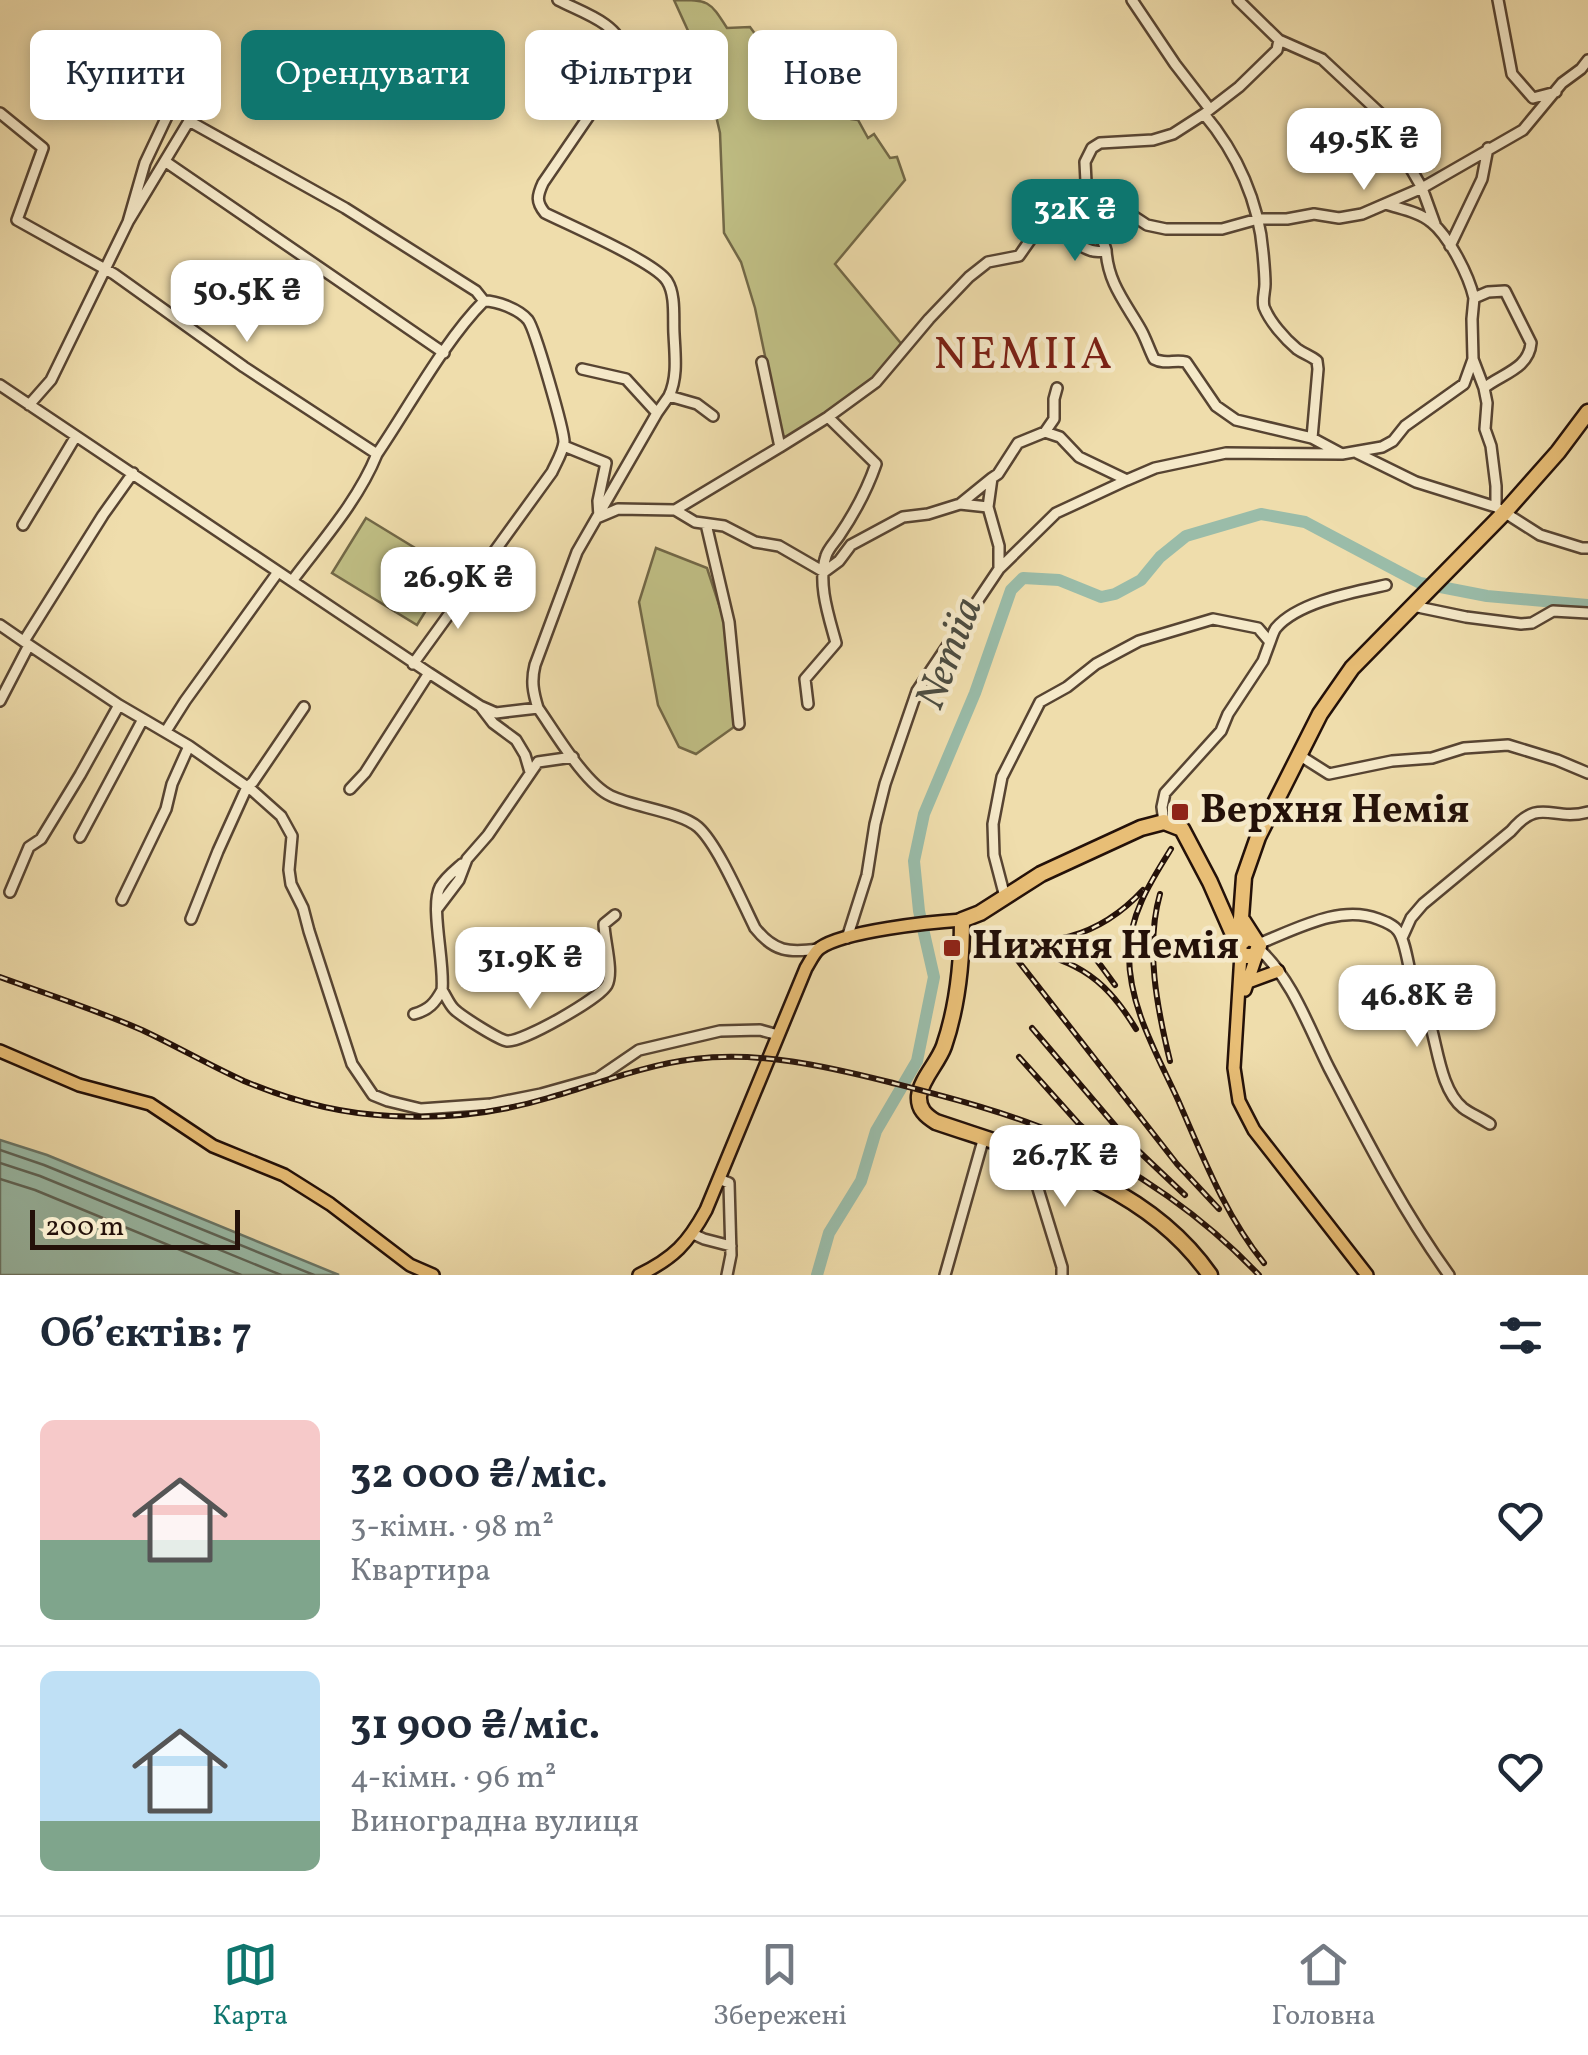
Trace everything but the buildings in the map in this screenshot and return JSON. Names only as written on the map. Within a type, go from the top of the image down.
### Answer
[{"type":"highway","points":[[1246,940],[1244,877],[1258,838],[1320,714],[1352,668],[1558,452],[1588,412]]},
{"type":"highway","points":[[1210,1275],[1160,1220],[1129,1199],[1095,1180],[1026,1152],[936,1122],[924,1113],[919,1100],[952,1019],[962,964],[962,920],[980,914],[1042,874],[1141,828],[1164,822],[1182,829],[1246,940]]},
{"type":"highway","points":[[1210,882],[1230,887],[1244,877]]},
{"type":"main road","points":[[639,1275],[670,1257],[693,1234],[806,968],[818,949],[847,938],[911,924],[962,920]]},
{"type":"main road","points":[[1240,1004],[1248,982],[1246,940]]},
{"type":"main road","points":[[1246,940],[1234,1068],[1238,1100],[1254,1130],[1367,1275]]},
{"type":"main road","points":[[1248,982],[1278,971]]},
{"type":"main road","points":[[0,1051],[79,1086],[150,1104],[213,1146],[284,1174],[410,1265],[432,1275]]},
{"type":"street","points":[[558,0],[611,28],[624,51],[606,91],[542,183],[537,198],[539,206],[545,213],[648,264],[667,280],[672,293],[676,361],[669,396],[577,552],[535,665],[532,692],[538,708],[573,757],[609,796],[700,828],[764,939],[777,948],[800,952],[818,949]]},
{"type":"street","points":[[1132,0],[1207,111],[1242,171],[1263,248],[1263,303],[1273,323],[1298,350],[1317,361],[1312,438]]},
{"type":"street","points":[[1238,0],[1279,40],[1322,59],[1392,127],[1435,224],[1470,280],[1474,298],[1473,359],[1484,388],[1485,429],[1500,510]]},
{"type":"street","points":[[1498,0],[1512,74],[1533,98],[1556,92]]},
{"type":"street","points":[[1279,40],[1274,53],[1239,87],[1173,134],[1153,140],[1100,143],[1092,148],[1085,162],[1086,182],[1092,194],[1147,225],[1166,229],[1222,228],[1258,219],[1314,214],[1339,218],[1362,214],[1422,188],[1523,130],[1588,60]]},
{"type":"street","points":[[0,113],[43,148],[17,220],[114,274],[244,367],[377,454]]},
{"type":"street","points":[[128,222],[145,163],[165,120]]},
{"type":"street","points":[[28,405],[51,380],[128,222],[189,121],[345,208],[476,291],[484,301]]},
{"type":"street","points":[[1450,246],[1482,179],[1488,148]]},
{"type":"street","points":[[166,162],[444,352]]},
{"type":"street","points":[[1109,202],[1101,203],[1096,210],[1108,271],[1154,359],[1186,362],[1216,406],[1236,420],[1312,438],[1342,454]]},
{"type":"street","points":[[1386,204],[1435,224]]},
{"type":"street","points":[[674,510],[828,417],[876,382],[968,277],[988,262],[1020,256],[1033,236],[1030,212],[1034,206],[1040,205],[1076,242],[1094,253],[1106,250]]},
{"type":"street","points":[[1474,298],[1505,291],[1531,343],[1531,352],[1520,367],[1484,388]]},
{"type":"street","points":[[412,664],[552,472],[564,446],[528,320],[513,309],[484,301]]},
{"type":"street","points":[[292,581],[357,493],[377,454],[444,352],[484,301]]},
{"type":"street","points":[[847,938],[867,875],[884,784],[917,691],[999,569],[1056,513],[1154,468],[1226,453],[1342,454],[1382,448],[1405,426],[1464,384],[1473,359]]},
{"type":"street","points":[[762,362],[780,447]]},
{"type":"street","points":[[582,369],[626,379],[657,413]]},
{"type":"street","points":[[0,385],[5,395],[28,405],[133,473],[412,664],[480,706],[496,712],[538,708]]},
{"type":"street","points":[[824,572],[839,561],[851,544],[904,516],[928,514],[960,504],[998,474],[1018,444],[1045,432],[1054,419],[1057,388]]},
{"type":"street","points":[[669,396],[697,404],[713,416]]},
{"type":"street","points":[[808,704],[805,679],[836,644],[823,584],[826,555],[854,513],[876,464],[828,417]]},
{"type":"street","points":[[1045,432],[1060,438],[1079,457],[1127,480]]},
{"type":"street","points":[[23,525],[76,436]]},
{"type":"street","points":[[564,446],[606,463],[598,501],[599,517]]},
{"type":"street","points":[[1358,453],[1416,482],[1500,510],[1540,536],[1588,548]]},
{"type":"street","points":[[0,701],[26,643],[103,514],[133,473]]},
{"type":"street","points":[[992,478],[988,507],[999,546],[999,569]]},
{"type":"street","points":[[960,504],[988,507]]},
{"type":"street","points":[[599,517],[618,508],[674,510],[695,522],[724,526],[754,542],[779,546],[824,572]]},
{"type":"street","points":[[706,524],[729,622],[738,724]]},
{"type":"street","points":[[166,732],[278,572]]},
{"type":"street","points":[[1164,822],[1165,793],[1221,730],[1263,660],[1277,628],[1312,605],[1386,585]]},
{"type":"street","points":[[1413,606],[1521,624],[1532,623],[1553,611],[1588,613]]},
{"type":"street","points":[[1005,897],[994,855],[993,824],[1002,776],[1040,702],[1139,641],[1213,618],[1258,628],[1270,642]]},
{"type":"street","points":[[0,625],[189,746],[281,816],[292,836],[291,884],[304,908],[352,1064],[373,1095],[421,1109],[490,1104],[598,1078],[638,1050],[720,1031],[760,1030],[778,1035]]},
{"type":"street","points":[[350,789],[365,773],[429,673]]},
{"type":"street","points":[[10,892],[29,847],[40,839],[120,705]]},
{"type":"street","points":[[480,706],[516,740],[530,772]]},
{"type":"street","points":[[191,919],[247,787],[304,707]]},
{"type":"street","points":[[80,837],[143,719]]},
{"type":"street","points":[[1299,755],[1328,774],[1392,761],[1432,758],[1464,748],[1508,745],[1588,773]]},
{"type":"street","points":[[122,900],[166,809],[189,746]]},
{"type":"street","points":[[414,1014],[427,1010],[442,990],[438,891],[488,835],[538,762],[573,757]]},
{"type":"street","points":[[1402,938],[1423,904],[1511,831],[1523,816],[1542,812],[1573,816],[1588,812]]},
{"type":"street","points":[[1246,940],[1351,914],[1370,916],[1397,927],[1452,1098],[1490,1124]]},
{"type":"street","points":[[442,990],[453,1009],[492,1035],[507,1041],[520,1038],[594,998],[604,988],[610,973],[604,924],[614,915]]},
{"type":"street","points":[[1246,940],[1278,971],[1419,1233],[1449,1275]]},
{"type":"street","points":[[945,1275],[984,1137]]},
{"type":"street","points":[[1026,1152],[1062,1275]]},
{"type":"street","points":[[719,1179],[729,1183],[731,1246],[727,1275]]},
{"type":"street","points":[[693,1234],[731,1246]]},
{"type":"shaded area","points":[[674,0],[707,4],[727,28],[752,30],[748,30],[748,120],[858,120],[868,138],[874,134],[890,158],[897,157],[905,180],[835,264],[904,347],[847,399],[783,442],[755,308],[741,262],[724,233],[717,120],[728,120],[728,30],[688,30]]},
{"type":"shaded area","points":[[366,518],[451,570],[417,625],[332,573]]},
{"type":"shaded area","points":[[656,548],[707,568],[724,620],[734,727],[696,754],[679,747],[658,705],[639,602]]},
{"type":"water","points":[[0,1140],[47,1155],[339,1275],[0,1275]]},
{"type":"waterway","name":"Nemiia","points":[[817,1275],[829,1233],[861,1181],[876,1131],[917,1061],[934,977],[919,911],[914,861],[924,814],[975,693],[1011,590],[1023,578],[1059,580],[1101,597],[1115,594],[1141,580],[1160,557],[1186,536],[1261,514],[1305,522],[1420,583],[1487,596],[1588,605]]},
{"type":"railway","points":[[1171,849],[1149,886],[1133,926],[1129,955],[1134,993],[1153,1048],[1216,1185],[1264,1263]]},
{"type":"railway","points":[[982,941],[1049,941],[1089,930],[1126,907],[1143,890]]},
{"type":"railway","points":[[1160,894],[1153,956],[1170,1061]]},
{"type":"railway","points":[[1008,944],[1083,971],[1110,993],[1136,1029]]},
{"type":"railway","points":[[1085,944],[1115,985]]},
{"type":"railway","points":[[1012,953],[1177,1164],[1219,1209]]},
{"type":"railway","points":[[0,977],[142,1030],[261,1088],[316,1105],[372,1115],[430,1117],[490,1111],[657,1066],[719,1057],[792,1062],[865,1076],[998,1112],[1089,1149],[1168,1196],[1259,1275]]},
{"type":"railway","points":[[1032,1028],[1129,1142],[1185,1195]]},
{"type":"railway","points":[[1019,1057],[1105,1147]]},
{"type":"place","name":"Верхня Немія","points":[[1180,812]]},
{"type":"place","name":"Нижня Немія","points":[[952,948]]},
{"type":"district","name":"NEMIIA","points":[[1024,356]]}]
